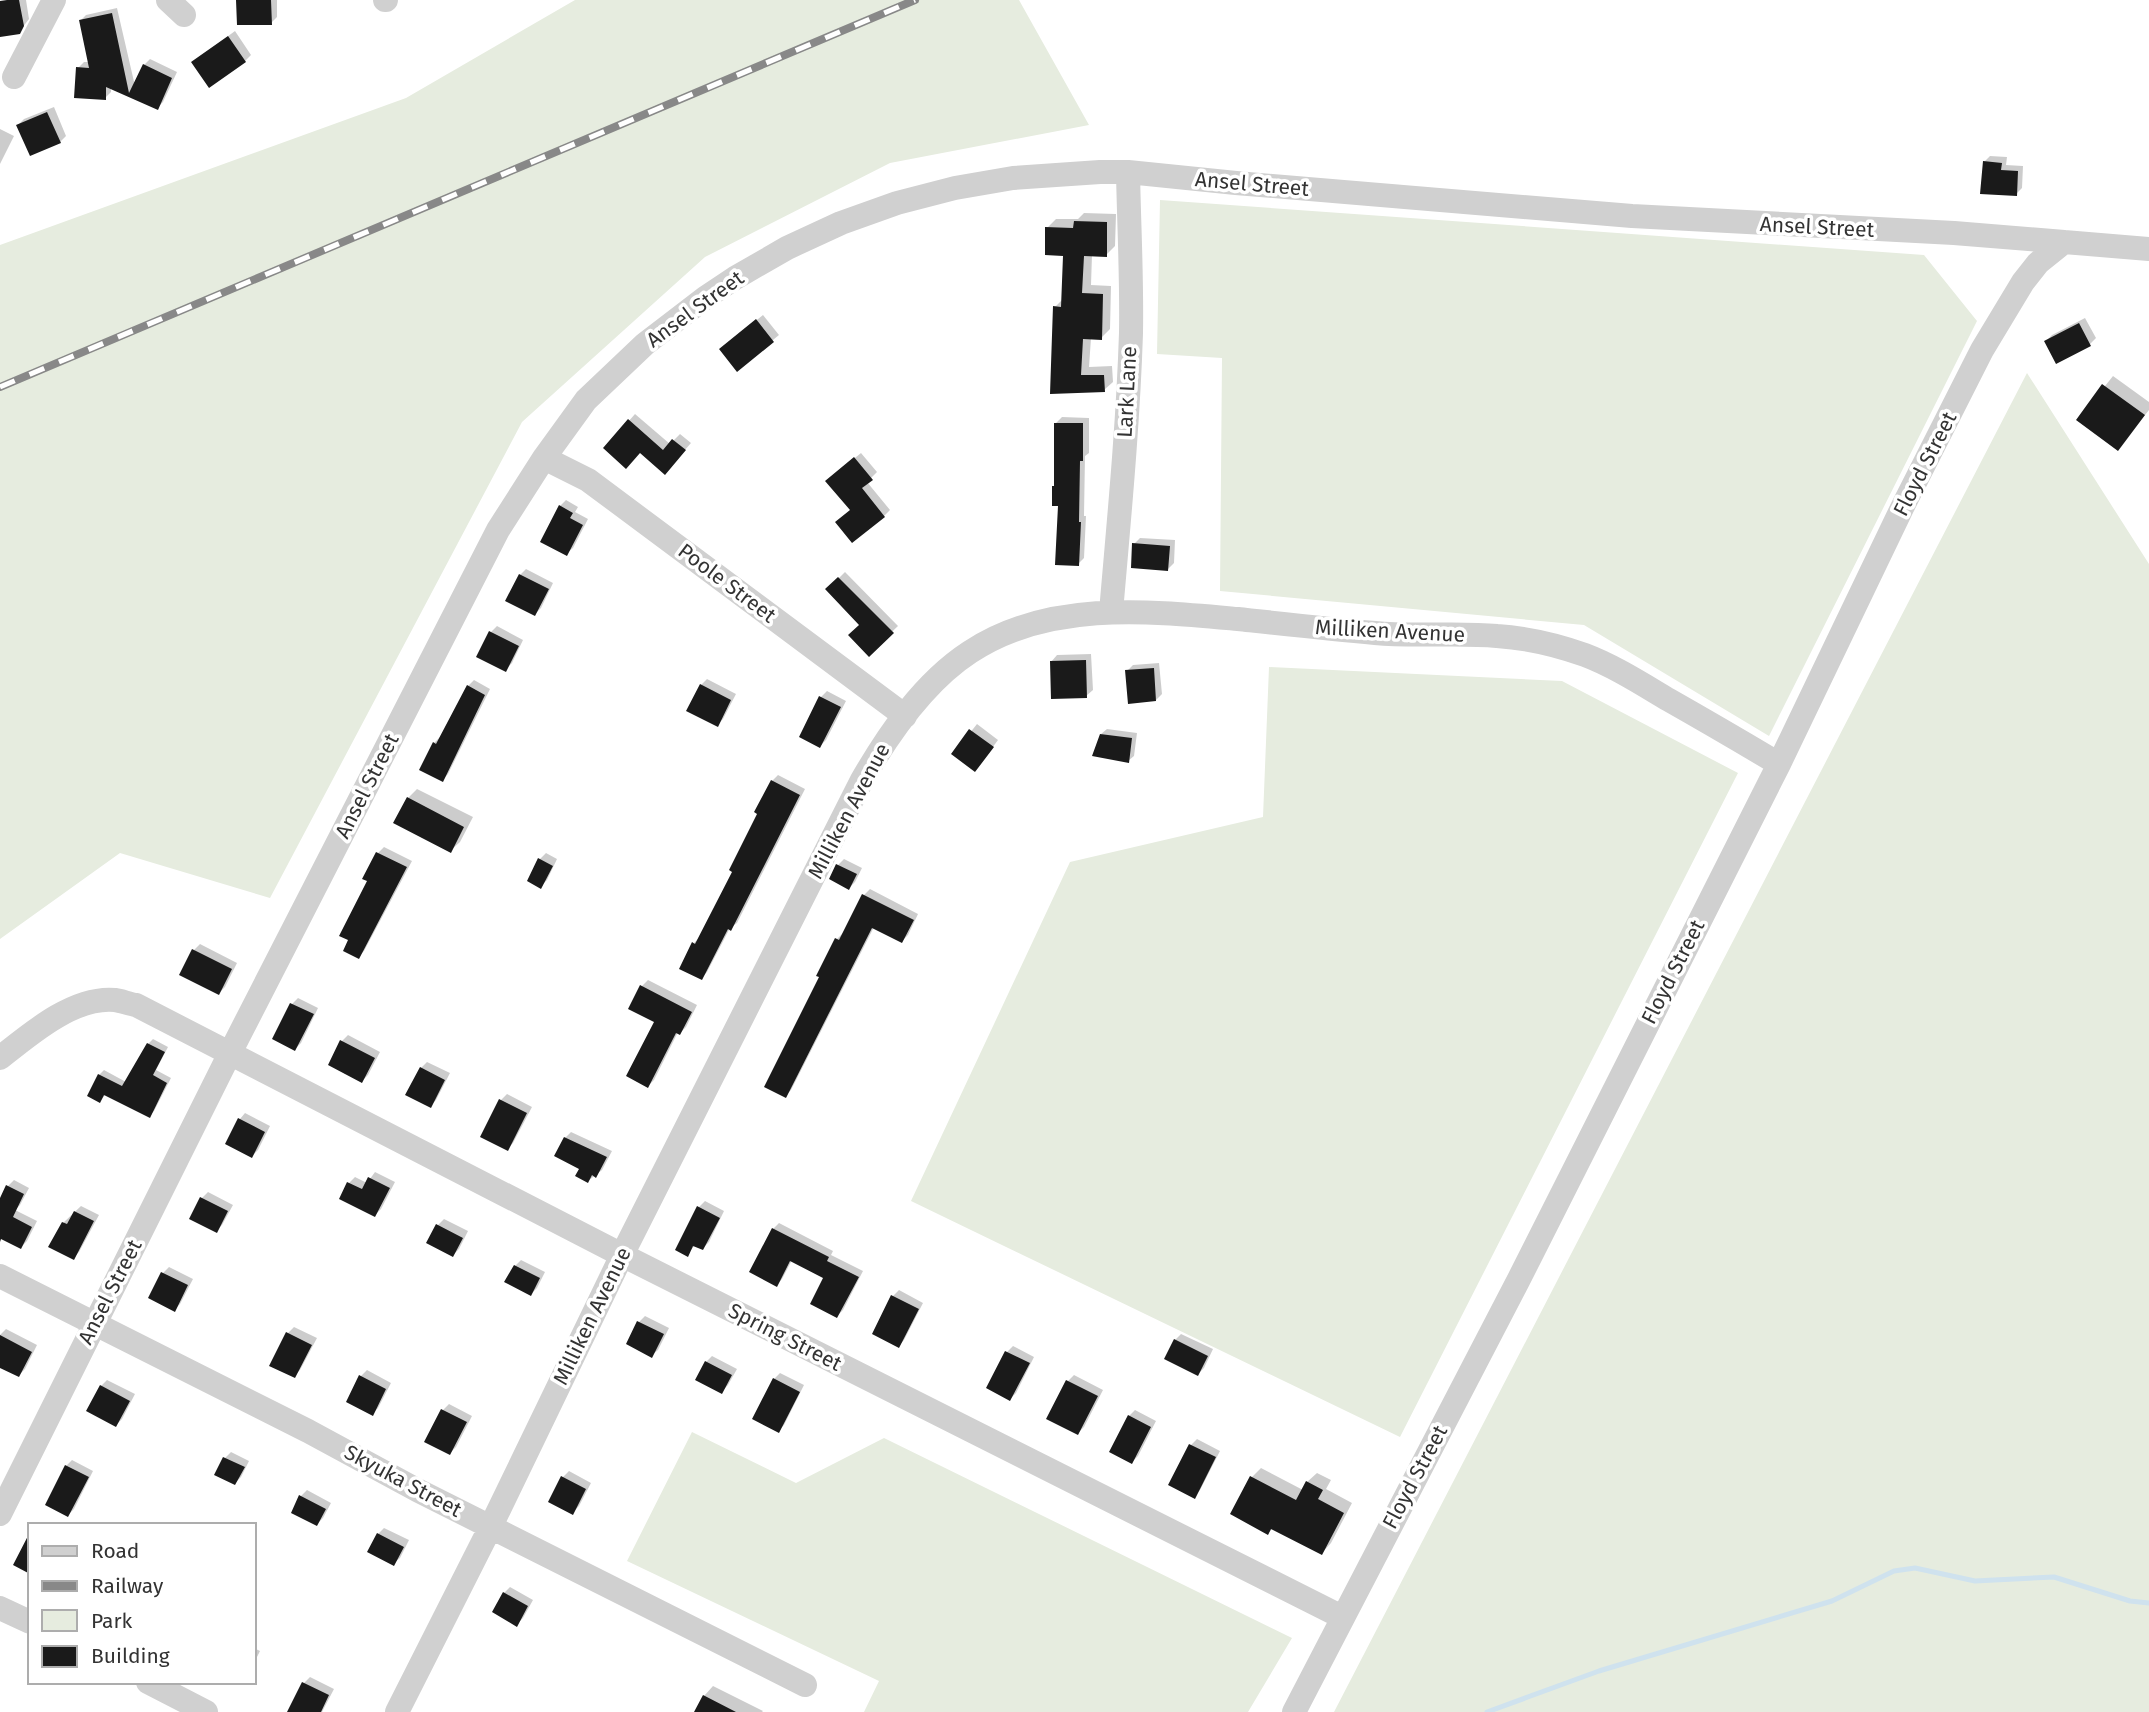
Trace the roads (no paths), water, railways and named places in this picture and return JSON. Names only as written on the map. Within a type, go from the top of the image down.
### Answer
[{"type":"street","points":[[14,77],[54,0]]},
{"type":"street","name":"Ansel Street","points":[[0,1514],[230,1054],[498,530],[544,458],[586,400],[645,344],[705,298],[787,248],[841,223],[897,203],[955,188],[1013,178],[1128,172],[1632,216],[1954,233],[2149,248]]},
{"type":"street","name":"Lark Lane","points":[[1111,612],[1126,426],[1130,337],[1128,172]]},
{"type":"street","name":"Floyd Street","points":[[1294,1712],[1519,1279],[1779,764],[1982,350],[2023,282],[2039,263],[2064,242]]},
{"type":"street","name":"Poole Street","points":[[544,458],[588,480],[905,716]]},
{"type":"street","name":"Milliken Avenue","points":[[397,1712],[491,1526],[622,1255],[862,780],[905,716],[930,687],[971,651],[1009,632],[1040,621],[1111,612],[1188,614],[1379,633],[1497,636],[1543,642],[1586,656],[1627,676],[1779,764]]},
{"type":"street","name":"Spring Street","points":[[0,1058],[44,1024],[72,1009],[88,1003],[116,1000],[136,1005],[622,1255],[1342,1617]]},
{"type":"street","name":"Skyuka Street","points":[[0,1276],[308,1431],[417,1490],[806,1685]]},
{"type":"street","points":[[0,1608],[28,1621]]},
{"type":"street","points":[[152,1684],[206,1712]]},
{"type":"waterway","points":[[1487,1712],[1599,1671],[1832,1601],[1894,1571],[1915,1568],[1975,1581],[2054,1577],[2130,1601],[2149,1603]]},
{"type":"railway","points":[[0,387],[915,0]]}]
